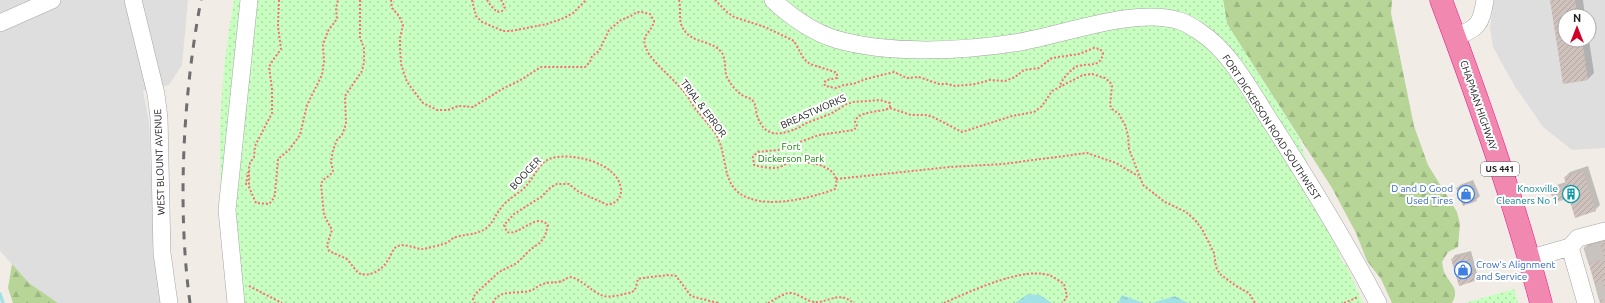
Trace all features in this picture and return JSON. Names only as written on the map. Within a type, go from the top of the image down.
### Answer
[{"type":"highway","name":"CHAPMAN HIGHWAY","points":[[1441,0],[1488,131],[1541,303]]},
{"type":"street","points":[[0,23],[52,0]]},
{"type":"street","name":"WEST BLOUNT AVENUE","points":[[134,0],[156,94],[159,118],[162,254],[169,303]]},
{"type":"street","points":[[236,303],[227,210],[249,0]]},
{"type":"street","name":"FORT DICKERSON ROAD SOUTHWEST","points":[[773,0],[807,26],[834,39],[862,45],[898,49],[933,50],[1020,42],[1132,18],[1155,17],[1181,21],[1201,33],[1221,50],[1237,70],[1301,169],[1361,271],[1371,299]]},
{"type":"street","points":[[1455,37],[1472,30],[1477,26],[1485,0]]},
{"type":"street","points":[[1589,297],[1577,254],[1578,238],[1605,231]]},
{"type":"street","points":[[1528,259],[1577,254]]},
{"type":"path","points":[[279,0],[278,26],[281,49],[270,67],[272,113],[256,146],[254,157],[249,168],[249,187],[256,203],[262,205],[269,204],[274,198],[278,159],[298,140],[300,135],[307,104],[322,75],[325,39],[328,31],[337,19],[338,0]]},
{"type":"path","name":"BOOGER","points":[[360,0],[360,38],[364,48],[364,62],[362,71],[345,96],[346,124],[342,135],[337,140],[333,150],[331,162],[333,171],[323,180],[321,184],[324,215],[332,230],[327,244],[329,251],[349,260],[358,273],[365,275],[376,272],[387,261],[394,250],[400,246],[425,249],[431,246],[445,244],[457,236],[481,232],[488,227],[505,203],[525,187],[541,164],[550,159],[563,157],[582,158],[601,165],[614,174],[620,182],[621,194],[616,201],[608,205],[578,192],[569,184],[560,184],[551,188],[541,197],[512,216],[504,226],[507,232],[512,233],[521,230],[536,221],[542,221],[548,225],[546,236],[517,263],[499,272],[475,294],[473,299],[475,303]]},
{"type":"path","name":"TRIAL & ERROR","points":[[391,0],[392,8],[399,16],[403,25],[400,38],[401,64],[407,82],[423,103],[437,110],[448,110],[458,106],[473,107],[541,67],[585,67],[590,62],[592,56],[599,51],[603,40],[614,25],[637,12],[644,12],[653,17],[654,21],[653,26],[645,37],[647,51],[659,67],[684,92],[718,138],[725,156],[731,185],[736,190],[742,195],[758,201],[772,202],[794,200],[822,194],[835,188],[836,179]]},
{"type":"path","points":[[472,0],[476,16],[482,22],[503,31],[511,31],[547,24],[564,18],[573,13],[586,0]]},
{"type":"path","points":[[487,0],[497,12],[502,11],[505,7],[501,0]]},
{"type":"path","name":"BREASTWORKS","points":[[679,0],[681,22],[684,30],[694,39],[710,43],[718,48],[725,60],[725,72],[729,80],[740,94],[749,97],[754,102],[757,117],[770,132],[779,134],[801,127],[804,124],[830,114],[853,102],[884,100],[890,103],[890,108]]},
{"type":"path","points":[[1138,176],[1116,163],[1087,154],[1003,164],[950,167],[836,179],[827,167],[790,163],[781,167],[771,168],[754,165],[752,159],[758,152],[778,150],[819,135],[854,130],[856,126],[856,118],[863,114],[884,111],[890,108],[911,115],[926,115],[933,117],[962,132],[1012,116],[1034,112],[1042,106],[1052,91],[1083,75],[1092,74],[1110,82],[1112,86],[1110,105],[1112,109],[1119,114],[1125,125],[1128,135],[1129,149],[1138,176],[1143,185],[1150,192],[1165,202],[1186,212],[1195,220],[1202,229],[1214,253],[1216,267],[1220,274],[1236,286],[1249,293],[1256,303]]},
{"type":"path","points":[[944,303],[1006,278],[1034,273],[1050,275],[1064,284],[1067,296],[1063,303]]},
{"type":"path","points":[[493,303],[498,297],[513,292],[528,291],[546,283],[560,283],[569,277],[578,279],[588,289],[596,291],[601,295],[613,296],[635,290],[638,279],[669,275],[676,276],[691,296],[718,303]]},
{"type":"path","points":[[233,280],[247,285],[282,303]]},
{"type":"path","points":[[768,303],[788,293],[813,302],[841,297],[847,298],[852,303]]},
{"type":"path","points":[[1344,303],[1371,299]]},
{"type":"shaded area","points":[[0,0],[188,0],[182,65],[169,85],[143,91],[149,122],[152,201],[161,303],[58,303],[29,283],[0,251]]},
{"type":"shaded area","points":[[1494,0],[1605,0],[1605,148],[1572,150],[1543,127],[1514,85],[1493,47],[1490,28]]},
{"type":"green space","name":"Fort Dickerson Park","points":[[234,0],[1223,0],[1227,24],[1298,136],[1343,264],[1346,264],[1363,303],[229,303],[222,216],[220,122],[227,41]]},
{"type":"green space","points":[[1223,0],[1392,0],[1391,13],[1414,126],[1428,165],[1457,212],[1460,224],[1458,247],[1448,252],[1442,262],[1444,273],[1454,287],[1455,291],[1452,303],[1392,303],[1381,279],[1367,261],[1356,233],[1332,188],[1227,24]]},
{"type":"green space","points":[[12,264],[29,283],[58,303],[13,303],[8,288]]},
{"type":"green space","points":[[1514,289],[1518,303],[1465,303]]},
{"type":"water","points":[[1028,294],[1040,295],[1052,303],[1015,303]]},
{"type":"water","points":[[1122,295],[1144,303],[1118,303]]},
{"type":"water","points":[[1175,296],[1188,303],[1152,303]]},
{"type":"building","points":[[1550,0],[1575,0],[1576,8],[1557,8],[1557,45]]},
{"type":"building","points":[[1557,48],[1583,48],[1588,80],[1563,84]]},
{"type":"building","name":"Knoxville Cleaners No 1","points":[[1583,171],[1596,211],[1575,218],[1569,198],[1554,203],[1550,190],[1566,185],[1564,177]]},
{"type":"building","name":"D and D Good Used Tires","points":[[1470,183],[1477,201],[1463,206],[1456,188]]},
{"type":"building","points":[[1605,241],[1605,303],[1600,303],[1584,247]]},
{"type":"building","name":"Crow's Alignment and Service","points":[[1467,254],[1475,281],[1459,286],[1451,259]]},
{"type":"waterway","points":[[0,294],[3,303]]},
{"type":"tunnel","points":[[1586,256],[1605,250]]},
{"type":"tunnel","points":[[1597,292],[1605,290]]},
{"type":"railway","points":[[190,303],[184,229],[184,151],[190,74],[201,0]]},
{"type":"place","name":"D and D Good Used Tires","points":[[1466,194]]},
{"type":"place","name":"Knoxville Cleaners No 1","points":[[1571,194]]},
{"type":"place","name":"Crow's Alignment and Service","points":[[1463,270]]}]
